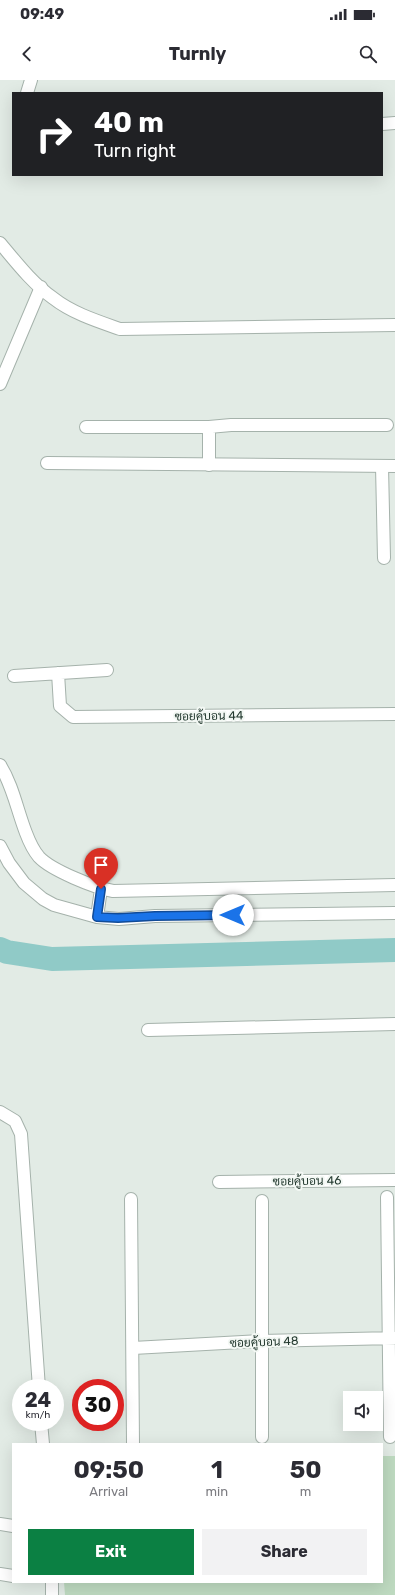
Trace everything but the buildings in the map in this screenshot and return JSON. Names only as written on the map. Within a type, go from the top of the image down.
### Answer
[{"type":"street","points":[[27,92],[31,80]]},
{"type":"street","points":[[383,124],[395,123]]},
{"type":"street","points":[[0,243],[26,273],[53,299],[87,317],[120,329],[395,324]]},
{"type":"street","points":[[0,384],[41,288]]},
{"type":"street","points":[[86,427],[387,425]]},
{"type":"street","points":[[209,466],[210,427]]},
{"type":"street","points":[[47,464],[395,466]]},
{"type":"street","points":[[382,466],[384,558]]},
{"type":"street","points":[[14,676],[107,670]]},
{"type":"street","name":"ซอยคู้บอน 44","points":[[58,673],[60,706],[73,717],[395,714]]},
{"type":"street","points":[[0,765],[14,795],[25,832],[31,845],[40,858],[65,873],[101,889],[113,892],[395,885]]},
{"type":"street","points":[[0,846],[9,863],[24,883],[43,899],[58,907],[97,917],[118,918],[155,916],[395,913]]},
{"type":"street","points":[[97,917],[101,889]]},
{"type":"street","points":[[148,1030],[395,1024]]},
{"type":"street","points":[[0,1112],[15,1121],[21,1134],[38,1379]]},
{"type":"street","name":"ซอยคู้บอน 46","points":[[219,1182],[395,1180]]},
{"type":"street","points":[[387,1197],[392,1338],[390,1437]]},
{"type":"street","points":[[131,1199],[133,1443]]},
{"type":"street","points":[[262,1200],[262,1437]]},
{"type":"street","name":"ซอยคู้บอน 48","points":[[133,1348],[261,1341],[392,1338]]},
{"type":"street","points":[[42,1431],[43,1443]]},
{"type":"street","points":[[0,1524],[12,1526]]},
{"type":"street","points":[[0,1574],[12,1576]]},
{"type":"green space","points":[[383,1456],[395,1456],[395,1595],[65,1595],[64,1583],[383,1583]]},
{"type":"waterway","points":[[0,949],[7,952],[52,959],[395,950]]},
{"type":"route","points":[[101,889],[97,917],[118,918],[233,915]]}]
